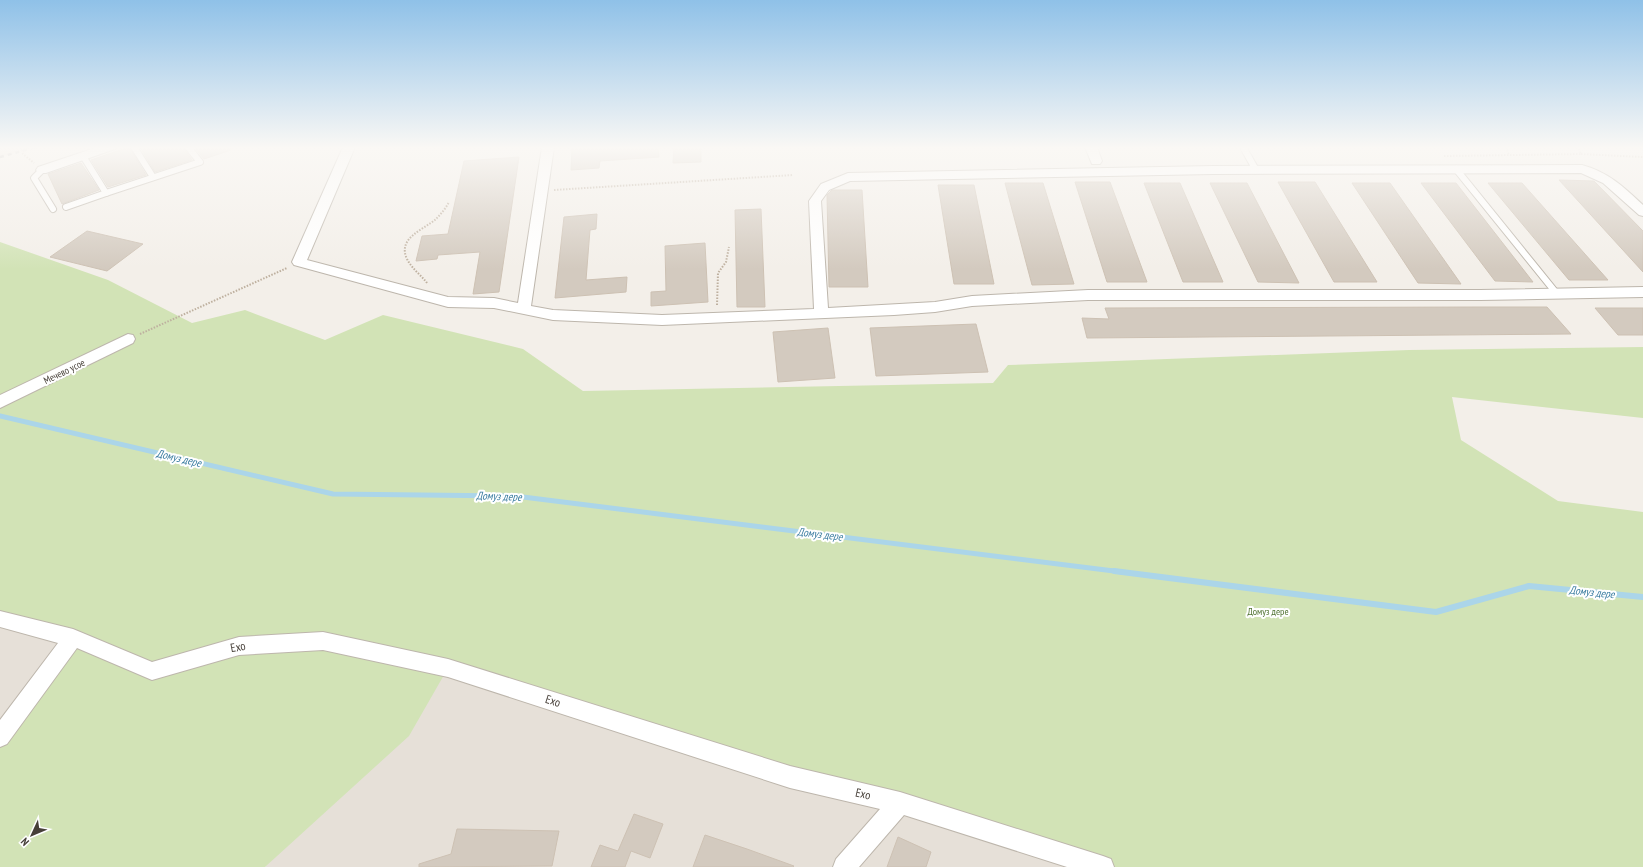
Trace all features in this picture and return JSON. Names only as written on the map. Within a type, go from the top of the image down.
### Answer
[{"type":"street","points":[[331,187],[299,262],[448,302],[494,303],[553,315],[662,320],[894,310],[935,307],[972,301],[1088,296],[1480,295],[1643,292]]},
{"type":"street","points":[[524,309],[542,187]]},
{"type":"street","points":[[821,313],[815,201],[825,187]]},
{"type":"street","points":[[1617,187],[1643,212]]},
{"type":"street","name":"Мечево усое","points":[[0,402],[128,339]]},
{"type":"street","name":"Ехо","points":[[0,619],[73,638],[152,671],[239,646],[323,641],[448,668],[790,777],[900,803],[1103,867]]},
{"type":"street","points":[[0,737],[73,638]]},
{"type":"street","points":[[844,867],[900,803]]},
{"type":"lane","points":[[40,187],[53,209]]},
{"type":"lane","points":[[103,187],[106,193]]},
{"type":"lane","points":[[66,207],[122,187]]},
{"type":"lane","points":[[1471,187],[1558,294]]},
{"type":"path","points":[[542,191],[598,187]]},
{"type":"path","points":[[430,298],[430,288],[423,277],[412,269],[406,258],[404,247],[409,237],[434,220],[446,209],[449,202]]},
{"type":"path","points":[[717,317],[718,273],[726,262],[729,247]]},
{"type":"path","points":[[128,339],[299,262]]},
{"type":"shaded area","points":[[0,597],[101,625],[0,780]]},
{"type":"shaded area","points":[[448,668],[1103,867],[265,867]]},
{"type":"green space","name":"Домуз дере","points":[[0,242],[108,280],[192,323],[245,310],[325,340],[383,315],[523,349],[583,391],[993,383],[1008,365],[1409,350],[1643,347],[1643,418],[1452,397],[1461,440],[1558,501],[1643,512],[1643,867],[1069,867],[448,668],[409,736],[265,867],[0,867],[0,737],[73,638],[0,619]]},
{"type":"building","points":[[54,187],[97,187],[99,190],[62,204]]},
{"type":"building","points":[[458,187],[514,187],[499,292],[473,294],[480,252],[438,255],[437,259],[416,261],[422,236],[448,234]]},
{"type":"building","points":[[938,187],[974,187],[994,284],[954,284]]},
{"type":"building","points":[[1006,187],[1044,187],[1074,284],[1032,285]]},
{"type":"building","points":[[1077,187],[1112,187],[1147,282],[1107,282]]},
{"type":"building","points":[[1146,187],[1182,187],[1223,282],[1183,282]]},
{"type":"building","points":[[1212,187],[1249,187],[1299,283],[1258,282]]},
{"type":"building","points":[[1281,187],[1318,187],[1377,282],[1334,282]]},
{"type":"building","points":[[1355,187],[1393,187],[1461,284],[1418,283]]},
{"type":"building","points":[[1424,187],[1459,187],[1533,282],[1495,281]]},
{"type":"building","points":[[1492,187],[1526,187],[1608,280],[1569,280]]},
{"type":"building","points":[[1566,187],[1600,187],[1643,231],[1643,272]]},
{"type":"building","points":[[832,190],[862,190],[868,287],[829,287],[827,195]]},
{"type":"building","points":[[761,209],[765,307],[737,307],[735,210]]},
{"type":"building","points":[[597,214],[596,229],[590,230],[586,280],[627,277],[626,292],[555,298],[564,217]]},
{"type":"building","points":[[87,231],[143,244],[107,271],[50,257]]},
{"type":"building","points":[[705,243],[708,302],[651,306],[651,292],[666,291],[665,246]]},
{"type":"building","points":[[1547,307],[1571,334],[1087,338],[1082,318],[1109,319],[1105,308]]},
{"type":"building","points":[[1595,308],[1643,308],[1643,335],[1618,335]]},
{"type":"building","points":[[976,324],[988,372],[876,376],[870,328]]},
{"type":"building","points":[[828,328],[835,378],[778,382],[773,332]]},
{"type":"building","points":[[634,814],[663,824],[650,858],[631,851],[625,867],[591,867],[600,845],[618,851]]},
{"type":"building","points":[[457,829],[559,831],[552,866],[419,867],[419,864],[451,854]]},
{"type":"building","points":[[705,835],[747,849],[794,866],[693,867]]},
{"type":"building","points":[[898,837],[931,852],[926,867],[887,867]]},
{"type":"waterway","name":"Домуз дере","points":[[0,416],[333,494],[515,496],[1122,572]]},
{"type":"waterway","name":"Домуз дере","points":[[1114,571],[1436,612],[1529,586],[1643,597]]}]
